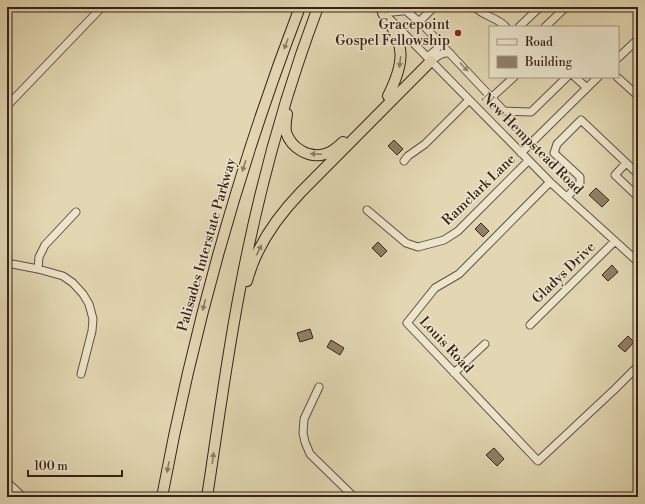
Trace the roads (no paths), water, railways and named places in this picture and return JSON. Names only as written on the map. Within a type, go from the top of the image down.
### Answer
[{"type":"highway","name":"Palisades Interstate Parkway","points":[[162,497],[188,368],[219,247],[259,120],[300,7]]},
{"type":"highway","points":[[207,497],[242,278],[261,194],[279,125],[307,36],[318,7]]},
{"type":"highway","points":[[381,10],[396,33],[401,51],[398,74],[388,96]]},
{"type":"highway","points":[[307,36],[286,122],[286,129],[291,142],[296,148],[316,155],[332,151],[342,143],[388,96],[429,59]]},
{"type":"highway","points":[[229,355],[251,267],[260,247],[272,227],[296,198],[429,59]]},
{"type":"street","points":[[7,106],[102,7]]},
{"type":"street","points":[[419,22],[434,7]]},
{"type":"street","points":[[475,7],[480,12],[501,21],[505,26]]},
{"type":"street","points":[[520,26],[540,7]]},
{"type":"street","points":[[546,26],[566,7]]},
{"type":"street","points":[[381,10],[402,11],[407,8],[504,111],[531,112],[566,78]]},
{"type":"street","name":"New Hempstead Road","points":[[381,10],[528,161],[638,262]]},
{"type":"street","points":[[429,59],[438,47],[437,39]]},
{"type":"street","points":[[619,57],[638,39]]},
{"type":"street","points":[[429,59],[443,53],[448,52],[451,54]]},
{"type":"street","points":[[491,98],[513,78]]},
{"type":"street","points":[[576,78],[587,88]]},
{"type":"street","points":[[521,153],[597,78]]},
{"type":"street","points":[[618,78],[638,96]]},
{"type":"street","points":[[404,161],[425,144],[469,100]]},
{"type":"street","points":[[567,197],[580,183],[580,177],[554,153],[558,144],[581,120],[638,174]]},
{"type":"street","name":"Ramclark Lane","points":[[367,210],[406,243],[418,247],[444,240],[458,231],[528,161]]},
{"type":"street","points":[[626,163],[615,175],[636,195],[638,193]]},
{"type":"street","name":"Louis Road","points":[[550,182],[459,274],[435,288],[407,323],[538,461],[638,366]]},
{"type":"street","points":[[38,269],[39,257],[45,245],[76,212]]},
{"type":"street","name":"Gladys Drive","points":[[530,325],[615,241]]},
{"type":"street","points":[[7,263],[63,276],[74,283],[84,294],[89,304],[93,319],[92,331],[81,374]]},
{"type":"street","points":[[454,373],[485,344]]},
{"type":"street","points":[[319,387],[304,420],[303,433],[305,442],[310,454],[354,497]]},
{"type":"street","points":[[7,482],[23,497]]},
{"type":"place","name":"Gracepoint Gospel Fellowship","points":[[458,33]]}]
